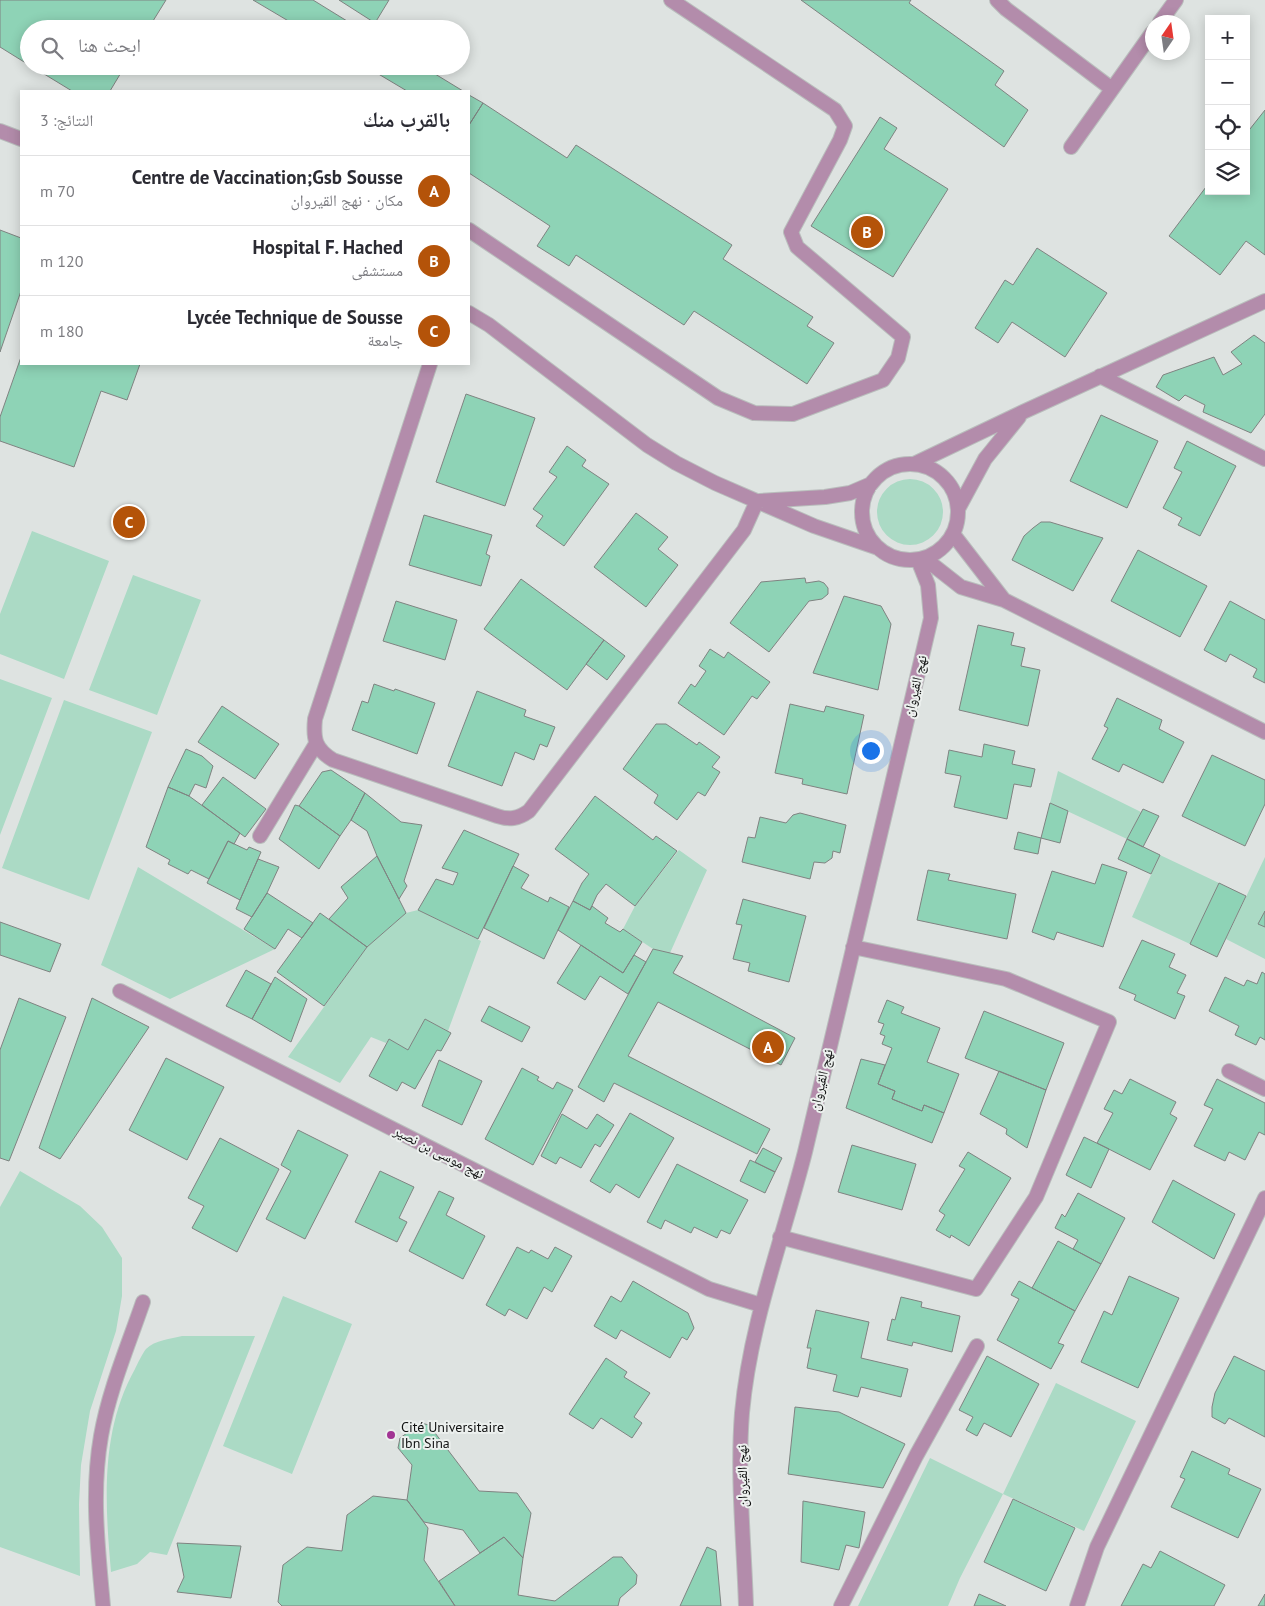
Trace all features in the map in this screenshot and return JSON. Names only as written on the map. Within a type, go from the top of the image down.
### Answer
[{"type":"street","points":[[470,231],[718,398],[754,412],[793,414],[883,380],[898,358],[903,337],[797,247],[791,232],[840,140],[845,126],[835,110],[671,0]]},
{"type":"street","points":[[997,0],[1006,9],[1112,89]]},
{"type":"street","points":[[1165,15],[1176,0]]},
{"type":"street","points":[[1071,147],[1145,43]]},
{"type":"street","points":[[0,131],[20,139]]},
{"type":"street","points":[[878,548],[868,538],[861,510],[864,496],[871,484],[877,477],[894,466],[914,464],[1265,301]]},
{"type":"street","points":[[470,314],[489,325],[647,445],[715,483],[814,526],[878,548],[897,559],[921,559],[941,549],[953,534],[957,522],[958,509],[955,496],[949,484],[940,474],[914,464]]},
{"type":"street","points":[[430,365],[315,719],[316,744],[323,754],[333,760],[506,819],[515,819],[522,816],[529,811],[744,530],[757,501]]},
{"type":"street","points":[[1100,376],[1265,459]]},
{"type":"street","points":[[958,509],[985,459],[1023,412]]},
{"type":"street","points":[[757,501],[825,497],[850,493],[871,484]]},
{"type":"street","points":[[953,534],[1004,600]]},
{"type":"street","points":[[921,559],[961,587],[1004,600],[1265,732]]},
{"type":"street","name":"نهج القيروان","points":[[746,1606],[740,1456],[748,1359],[761,1305],[804,1156],[931,618],[928,585],[921,559]]},
{"type":"street","points":[[260,836],[316,744]]},
{"type":"street","points":[[780,1238],[976,1289],[1036,1198],[1109,1022],[1006,979],[853,947]]},
{"type":"street","name":"نهج موسى بن نصير","points":[[120,991],[709,1289],[761,1305]]},
{"type":"street","points":[[1229,1071],[1265,1089]]},
{"type":"street","points":[[1077,1606],[1097,1547],[1265,1198]]},
{"type":"street","points":[[103,1606],[95,1504],[101,1435],[117,1377],[143,1302]]},
{"type":"street","points":[[841,1606],[916,1456],[977,1346]]},
{"type":"green space","points":[[910,479],[922,482],[933,489],[940,500],[943,512],[940,524],[933,535],[922,542],[910,545],[898,542],[887,535],[880,524],[877,512],[880,500],[887,489],[898,482]]},
{"type":"green space","points":[[32,531],[109,561],[64,679],[0,654],[0,614]]},
{"type":"green space","points":[[133,575],[201,600],[157,715],[89,690]]},
{"type":"green space","points":[[0,679],[52,698],[0,835]]},
{"type":"green space","points":[[64,700],[152,732],[89,900],[2,868]]},
{"type":"green space","points":[[1058,771],[1141,812],[1127,839],[1050,803]]},
{"type":"green space","points":[[679,850],[707,870],[670,953],[653,949],[623,929],[635,906]]},
{"type":"green space","points":[[1160,855],[1219,883],[1190,944],[1132,917]]},
{"type":"green space","points":[[1265,857],[1265,959],[1226,939]]},
{"type":"green space","points":[[138,867],[275,949],[170,999],[101,965]]},
{"type":"green space","points":[[418,910],[481,941],[448,1031],[425,1019],[408,1050],[389,1039],[386,1043],[371,1037],[340,1083],[288,1057],[367,947],[406,913]]},
{"type":"green space","points":[[20,1171],[80,1206],[102,1227],[122,1258],[122,1296],[116,1331],[90,1411],[81,1465],[79,1504],[80,1576],[0,1547],[0,1207]]},
{"type":"green space","points":[[283,1296],[352,1324],[292,1474],[223,1446]]},
{"type":"green space","points":[[182,1336],[255,1336],[167,1555],[150,1552],[137,1564],[111,1572],[107,1494],[110,1443],[116,1417],[124,1393],[146,1349],[158,1342]]},
{"type":"green space","points":[[1056,1383],[1136,1421],[1084,1531],[1003,1494]]},
{"type":"green space","points":[[930,1458],[1003,1494],[960,1578],[948,1606],[858,1606]]},
{"type":"building","points":[[0,0],[166,0],[154,20],[20,20],[20,59],[0,47]]},
{"type":"building","points":[[253,0],[313,0],[345,20],[287,20]]},
{"type":"building","points":[[339,0],[389,0],[377,20],[370,20]]},
{"type":"building","points":[[801,0],[911,0],[909,3],[1004,71],[995,85],[1028,110],[1004,147]]},
{"type":"building","points":[[46,75],[120,75],[111,90],[70,90]]},
{"type":"building","points":[[380,75],[437,75],[461,90],[405,90]]},
{"type":"building","points":[[470,96],[483,103],[470,123]]},
{"type":"building","points":[[483,103],[567,158],[576,145],[732,245],[723,259],[813,317],[807,326],[834,343],[807,384],[694,311],[684,325],[576,255],[569,266],[537,246],[550,226],[470,174],[470,123]]},
{"type":"building","points":[[1265,110],[1265,255],[1246,241],[1220,275],[1169,236],[1205,188],[1205,195],[1250,195],[1250,129]]},
{"type":"building","points":[[880,117],[897,128],[884,149],[948,189],[893,277],[811,226]]},
{"type":"building","points":[[0,230],[20,238],[20,294],[0,352]]},
{"type":"building","points":[[1037,248],[1107,293],[1065,357],[1012,322],[998,343],[975,328],[1005,280],[1013,285]]},
{"type":"building","points":[[1254,335],[1265,343],[1265,414],[1251,433],[1203,412],[1205,405],[1185,395],[1179,401],[1156,387],[1163,375],[1214,357],[1223,375],[1242,364],[1231,352]]},
{"type":"building","points":[[20,360],[20,365],[140,365],[127,400],[101,391],[74,467],[0,441],[0,417]]},
{"type":"building","points":[[466,394],[535,418],[505,506],[436,482]]},
{"type":"building","points":[[1101,415],[1158,441],[1127,508],[1070,481]]},
{"type":"building","points":[[1187,441],[1236,466],[1200,536],[1178,525],[1182,518],[1163,508],[1182,472],[1174,468]]},
{"type":"building","points":[[567,446],[586,460],[582,466],[609,484],[564,546],[536,526],[543,516],[533,509],[557,477],[549,472]]},
{"type":"building","points":[[636,513],[668,537],[658,549],[678,565],[646,607],[594,567]]},
{"type":"building","points":[[424,515],[492,535],[486,554],[490,556],[481,586],[409,565]]},
{"type":"building","points":[[1041,522],[1050,522],[1103,538],[1073,591],[1012,560],[1024,536]]},
{"type":"building","points":[[1138,550],[1207,586],[1180,637],[1111,601]]},
{"type":"building","points":[[805,578],[806,583],[819,581],[824,583],[828,588],[828,594],[822,599],[809,601],[769,652],[730,623],[761,582]]},
{"type":"building","points":[[521,579],[604,640],[567,690],[484,629]]},
{"type":"building","points":[[844,596],[881,606],[891,624],[878,690],[813,673]]},
{"type":"building","points":[[396,601],[457,620],[445,660],[383,641]]},
{"type":"building","points":[[1230,601],[1265,620],[1265,683],[1253,677],[1257,669],[1230,654],[1226,662],[1204,650]]},
{"type":"building","points":[[978,625],[1014,633],[1011,645],[1025,648],[1021,666],[1040,670],[1028,726],[959,710]]},
{"type":"building","points":[[604,640],[625,656],[607,680],[586,664]]},
{"type":"building","points":[[710,649],[724,658],[728,652],[770,682],[757,699],[752,696],[724,735],[678,703],[691,684],[695,687],[706,671],[699,666]]},
{"type":"building","points":[[374,684],[435,703],[417,754],[352,730],[362,701],[368,703]]},
{"type":"building","points":[[477,691],[526,710],[524,716],[555,727],[547,747],[540,744],[534,760],[515,752],[502,786],[448,766]]},
{"type":"building","points":[[1117,698],[1162,720],[1159,729],[1184,742],[1163,783],[1123,764],[1119,772],[1092,759],[1108,728],[1104,726]]},
{"type":"building","points":[[790,704],[824,712],[826,706],[864,715],[847,794],[802,784],[803,779],[775,773]]},
{"type":"building","points":[[222,706],[279,744],[255,779],[198,742]]},
{"type":"building","points":[[656,724],[666,724],[697,745],[699,742],[720,757],[712,767],[720,772],[705,796],[698,792],[677,820],[654,803],[658,795],[623,769]]},
{"type":"building","points":[[984,744],[1015,751],[1012,764],[1035,769],[1031,787],[1014,784],[1007,819],[954,807],[961,776],[945,773],[949,750],[982,757]]},
{"type":"building","points":[[186,749],[202,756],[213,766],[206,788],[195,784],[189,796],[168,787]]},
{"type":"building","points":[[1212,755],[1265,780],[1265,804],[1245,846],[1182,816]]},
{"type":"building","points":[[331,770],[365,793],[340,836],[299,806],[322,772]]},
{"type":"building","points":[[223,777],[266,809],[245,837],[202,805]]},
{"type":"building","points":[[168,787],[189,796],[240,833],[234,844],[228,841],[209,879],[191,870],[188,874],[168,864],[170,860],[146,847]]},
{"type":"building","points":[[365,793],[401,822],[422,825],[404,881],[407,886],[399,899],[377,856],[367,831],[351,820]]},
{"type":"building","points":[[595,796],[653,840],[656,836],[677,851],[635,906],[606,884],[597,895],[590,910],[573,901],[589,874],[555,849]]},
{"type":"building","points":[[1050,803],[1068,811],[1060,843],[1041,838]]},
{"type":"building","points":[[295,805],[340,836],[319,869],[279,839]]},
{"type":"building","points":[[1143,809],[1159,816],[1143,847],[1127,839]]},
{"type":"building","points":[[800,813],[846,825],[840,853],[833,851],[832,858],[825,863],[814,862],[810,879],[742,862],[748,837],[755,838],[760,817],[786,823],[793,815]]},
{"type":"building","points":[[464,830],[519,854],[478,939],[418,910],[436,879],[453,885],[458,873],[442,868]]},
{"type":"building","points":[[1018,832],[1041,838],[1038,854],[1014,849]]},
{"type":"building","points":[[1127,839],[1160,855],[1151,874],[1118,859]]},
{"type":"building","points":[[228,841],[247,850],[249,847],[261,852],[240,900],[207,883]]},
{"type":"building","points":[[377,856],[406,913],[367,947],[329,919],[348,898],[341,887]]},
{"type":"building","points":[[258,859],[279,867],[267,893],[252,917],[236,909]]},
{"type":"building","points":[[1102,864],[1127,872],[1103,947],[1057,932],[1054,940],[1032,932],[1052,871],[1095,884]]},
{"type":"building","points":[[513,866],[529,875],[521,888],[548,902],[550,897],[569,907],[544,959],[484,928]]},
{"type":"building","points":[[928,870],[950,874],[948,880],[1016,894],[1007,939],[917,920]]},
{"type":"building","points":[[1219,883],[1246,896],[1217,957],[1190,944]]},
{"type":"building","points":[[267,893],[313,923],[302,938],[288,929],[275,949],[244,929]]},
{"type":"building","points":[[743,899],[806,916],[789,982],[748,971],[750,963],[733,959],[742,925],[736,924]]},
{"type":"building","points":[[573,901],[590,910],[592,906],[608,918],[605,923],[620,932],[623,929],[642,942],[623,973],[558,930]]},
{"type":"building","points":[[1265,911],[1265,927],[1258,924]]},
{"type":"building","points":[[320,913],[367,947],[324,1006],[277,972]]},
{"type":"building","points":[[0,922],[61,944],[50,972],[0,955]]},
{"type":"building","points":[[1142,940],[1175,954],[1169,967],[1186,975],[1177,993],[1185,996],[1175,1019],[1134,1000],[1136,995],[1119,988]]},
{"type":"building","points":[[581,945],[623,973],[634,955],[646,962],[628,994],[600,976],[585,1000],[557,983]]},
{"type":"building","points":[[653,949],[683,956],[673,973],[795,1038],[781,1065],[658,1002],[628,1056],[770,1129],[757,1154],[614,1083],[604,1102],[578,1087]]},
{"type":"building","points":[[246,970],[271,984],[252,1019],[226,1006]]},
{"type":"building","points":[[1262,972],[1265,974],[1265,1040],[1260,1037],[1256,1045],[1235,1035],[1239,1026],[1209,1011],[1225,977],[1244,986],[1247,980],[1257,984]]},
{"type":"building","points":[[275,977],[307,999],[291,1042],[252,1019]]},
{"type":"building","points":[[19,998],[66,1017],[9,1161],[0,1158],[0,1050]]},
{"type":"building","points":[[92,998],[149,1027],[60,1159],[39,1148]]},
{"type":"building","points":[[887,1000],[904,1007],[901,1013],[940,1028],[927,1062],[959,1074],[944,1113],[924,1105],[922,1111],[892,1099],[895,1091],[878,1084],[892,1048],[882,1044],[885,1036],[880,1034],[884,1024],[878,1022]]},
{"type":"building","points":[[489,1006],[530,1027],[522,1042],[481,1021]]},
{"type":"building","points":[[984,1011],[1064,1043],[1046,1090],[965,1058]]},
{"type":"building","points":[[425,1019],[451,1033],[441,1051],[437,1050],[415,1089],[402,1082],[397,1091],[369,1076],[389,1039],[408,1050]]},
{"type":"building","points":[[166,1058],[224,1087],[187,1160],[129,1130]]},
{"type":"building","points":[[861,1059],[885,1065],[878,1084],[895,1091],[892,1099],[922,1111],[924,1105],[944,1113],[932,1143],[846,1108]]},
{"type":"building","points":[[439,1060],[482,1081],[462,1125],[422,1106]]},
{"type":"building","points":[[522,1068],[539,1077],[537,1080],[553,1089],[557,1082],[573,1090],[533,1165],[485,1139]]},
{"type":"building","points":[[999,1071],[1046,1090],[1027,1148],[1006,1134],[1007,1129],[980,1114]]},
{"type":"building","points":[[1130,1079],[1176,1102],[1170,1114],[1177,1118],[1150,1170],[1097,1143],[1113,1113],[1104,1109],[1114,1090],[1122,1094]]},
{"type":"building","points":[[1217,1079],[1265,1103],[1265,1135],[1259,1132],[1245,1160],[1229,1152],[1225,1161],[1194,1146],[1213,1109],[1204,1105]]},
{"type":"building","points":[[630,1113],[674,1138],[639,1198],[616,1184],[610,1193],[590,1181]]},
{"type":"building","points":[[562,1114],[587,1129],[597,1114],[614,1125],[600,1147],[595,1144],[581,1168],[560,1157],[556,1164],[541,1156]]},
{"type":"building","points":[[298,1130],[348,1155],[305,1239],[266,1219],[291,1171],[281,1165]]},
{"type":"building","points":[[1084,1137],[1109,1149],[1091,1188],[1066,1175]]},
{"type":"building","points":[[220,1138],[279,1169],[237,1252],[192,1228],[204,1206],[188,1198]]},
{"type":"building","points":[[852,1145],[916,1164],[902,1210],[838,1192]]},
{"type":"building","points":[[763,1148],[782,1158],[775,1172],[755,1162]]},
{"type":"building","points":[[968,1152],[1011,1178],[969,1246],[951,1235],[950,1238],[936,1230],[945,1215],[939,1211],[965,1169],[959,1166]]},
{"type":"building","points":[[750,1160],[775,1172],[765,1193],[740,1181]]},
{"type":"building","points":[[677,1164],[748,1200],[730,1234],[721,1230],[717,1238],[694,1227],[691,1233],[665,1220],[661,1229],[647,1222]]},
{"type":"building","points":[[380,1171],[414,1187],[399,1218],[407,1222],[397,1242],[355,1222]]},
{"type":"building","points":[[1173,1180],[1235,1214],[1214,1259],[1152,1222]]},
{"type":"building","points":[[439,1191],[454,1198],[446,1215],[485,1236],[463,1279],[409,1251]]},
{"type":"building","points":[[1078,1193],[1125,1218],[1101,1264],[1073,1249],[1078,1240],[1055,1228],[1062,1214],[1065,1217]]},
{"type":"building","points":[[1058,1241],[1101,1264],[1075,1311],[1032,1288]]},
{"type":"building","points":[[517,1247],[529,1253],[531,1250],[548,1259],[555,1247],[572,1256],[552,1292],[544,1287],[527,1319],[509,1309],[505,1316],[486,1305]]},
{"type":"building","points":[[1129,1276],[1179,1298],[1138,1388],[1081,1362],[1104,1311],[1112,1315]]},
{"type":"building","points":[[633,1281],[688,1313],[694,1328],[687,1340],[682,1337],[670,1358],[621,1330],[616,1339],[594,1326],[611,1296],[621,1302]]},
{"type":"building","points":[[1019,1281],[1075,1311],[1058,1343],[1064,1345],[1051,1369],[997,1340],[1019,1299],[1011,1295]]},
{"type":"building","points":[[901,1297],[922,1302],[921,1307],[960,1316],[952,1352],[913,1342],[912,1346],[887,1340],[892,1319],[895,1320]]},
{"type":"building","points":[[816,1310],[869,1322],[861,1358],[908,1369],[901,1397],[861,1387],[858,1397],[833,1391],[837,1375],[807,1368],[811,1348],[807,1348]]},
{"type":"building","points":[[987,1356],[1039,1384],[1011,1437],[984,1423],[977,1436],[966,1430],[973,1417],[959,1410]]},
{"type":"building","points":[[1234,1356],[1265,1371],[1265,1437],[1229,1418],[1225,1424],[1212,1417],[1215,1393]]},
{"type":"building","points":[[606,1358],[627,1372],[624,1377],[650,1393],[634,1417],[642,1423],[632,1438],[601,1418],[593,1429],[569,1414]]},
{"type":"building","points":[[795,1407],[839,1412],[905,1444],[883,1488],[788,1474]]},
{"type":"building","points":[[421,1423],[429,1425],[479,1491],[517,1493],[531,1513],[523,1558],[504,1537],[480,1553],[463,1530],[424,1522],[407,1500],[412,1465],[398,1448],[400,1438]]},
{"type":"building","points":[[1192,1451],[1230,1469],[1228,1474],[1261,1489],[1238,1538],[1171,1507],[1185,1479],[1180,1477]]},
{"type":"building","points":[[373,1496],[407,1500],[428,1528],[424,1560],[455,1606],[282,1606],[278,1602],[283,1565],[307,1547],[342,1551],[347,1515]]},
{"type":"building","points":[[1013,1499],[1075,1528],[1046,1591],[984,1562]]},
{"type":"building","points":[[803,1501],[865,1512],[859,1548],[846,1545],[839,1570],[801,1562]]},
{"type":"building","points":[[504,1537],[523,1558],[518,1595],[555,1601],[613,1557],[622,1557],[637,1575],[636,1584],[620,1598],[618,1606],[455,1606],[439,1581]]},
{"type":"building","points":[[177,1543],[241,1546],[231,1598],[177,1592],[184,1577]]},
{"type":"building","points":[[707,1547],[716,1551],[721,1606],[680,1606]]},
{"type":"building","points":[[1160,1551],[1225,1585],[1214,1606],[1121,1606],[1143,1564],[1151,1568]]},
{"type":"building","points":[[979,1594],[1006,1606],[974,1606]]},
{"type":"building","points":[[1265,1594],[1265,1606],[1258,1606]]},
{"type":"place","name":"Hospital F. Hached","points":[[867,232]]},
{"type":"place","name":"Lycée Technique de Sousse","points":[[129,522]]},
{"type":"place","name":"Centre de Vaccination;Gsb Sousse","points":[[768,1047]]},
{"type":"place","name":"Cité Universitaire Ibn Sina","points":[[391,1435]]}]
